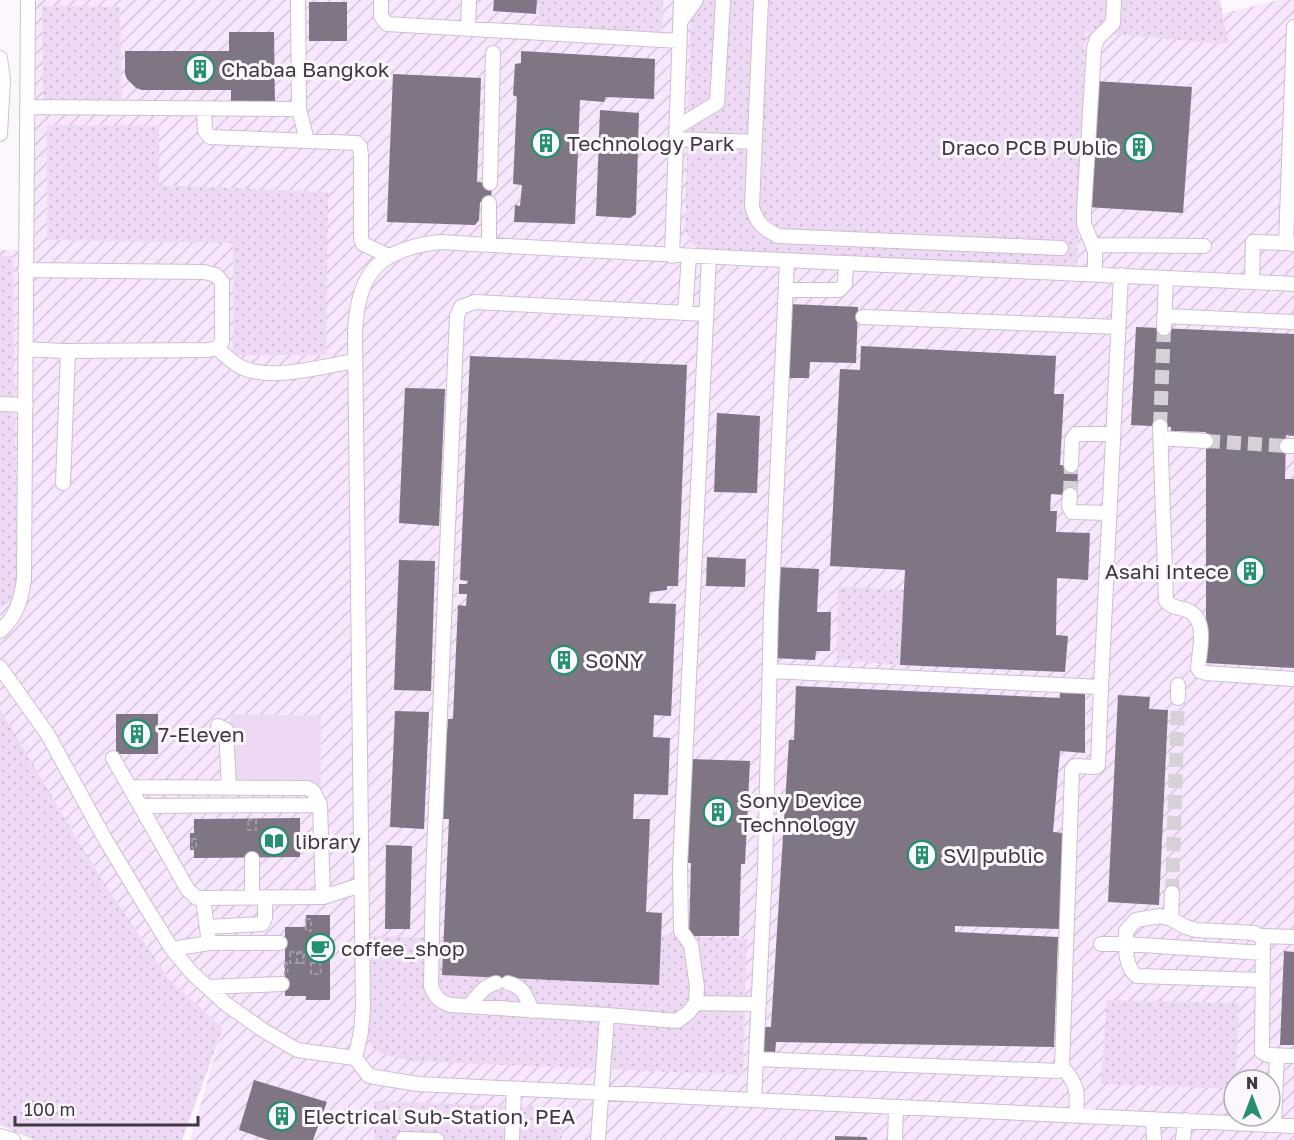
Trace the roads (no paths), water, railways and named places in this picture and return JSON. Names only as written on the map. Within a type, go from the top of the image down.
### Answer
[{"type":"street","points":[[0,631],[16,613],[21,600],[24,579],[28,0]]},
{"type":"street","points":[[298,0],[299,110],[307,141]]},
{"type":"street","points":[[381,0],[381,16],[387,24],[679,41]]},
{"type":"street","points":[[468,28],[469,0]]},
{"type":"street","points":[[672,256],[681,0]]},
{"type":"street","points":[[680,22],[696,0]]},
{"type":"street","points":[[676,133],[717,103],[723,0]]},
{"type":"street","points":[[761,0],[752,206],[754,217],[761,227],[778,236],[1061,248]]},
{"type":"street","points":[[1095,273],[1094,245],[1084,224],[1094,48],[1097,39],[1113,23],[1114,0]]},
{"type":"street","points":[[1252,282],[1253,242],[1290,243],[1294,27]]},
{"type":"street","points":[[490,183],[493,53]]},
{"type":"street","points":[[0,58],[3,80],[0,134]]},
{"type":"street","points":[[27,107],[299,110]]},
{"type":"street","points":[[204,109],[205,131],[210,137],[357,143],[360,147],[361,239],[363,244],[389,256]]},
{"type":"street","points":[[676,133],[755,142]]},
{"type":"street","points":[[489,202],[489,245]]},
{"type":"street","points":[[355,1058],[361,1032],[363,1008],[356,308],[361,292],[377,265],[389,256],[418,244],[440,242],[672,256],[1095,273],[1294,284]]},
{"type":"street","points":[[1094,245],[1204,246]]},
{"type":"street","points":[[686,313],[689,256]]},
{"type":"street","points":[[706,314],[475,302],[461,307],[457,316],[430,966],[431,986],[434,994],[442,1002],[451,1005],[677,1021],[696,1003],[697,987],[691,945],[681,931],[680,906],[709,257]]},
{"type":"street","points":[[755,1094],[771,671],[771,612],[787,261]]},
{"type":"street","points":[[786,290],[839,290],[844,284],[846,263]]},
{"type":"street","points":[[25,270],[204,272],[216,275],[222,282],[222,342],[218,348],[208,350],[65,351],[26,349]]},
{"type":"street","points":[[1076,1112],[1077,1089],[1073,1079],[1062,1067],[1072,770],[1075,766],[1096,767],[1098,765],[1121,275]]},
{"type":"street","points":[[1166,278],[1164,322],[1294,322]]},
{"type":"street","points":[[863,317],[1118,327]]},
{"type":"street","points":[[218,348],[241,368],[252,372],[284,372],[355,361]]},
{"type":"street","points":[[63,483],[65,351]]},
{"type":"street","points":[[0,404],[26,405]]},
{"type":"street","points":[[1206,441],[1160,432],[1166,601],[1171,606],[1195,614],[1200,622],[1198,668],[1200,671],[1206,674],[1294,678]]},
{"type":"street","points":[[1071,465],[1072,440],[1076,434],[1113,434]]},
{"type":"street","points":[[1070,495],[1069,506],[1072,512],[1109,513]]},
{"type":"street","points":[[0,667],[48,735],[105,839],[172,949],[192,973],[226,1004],[262,1030],[297,1050],[355,1058],[369,1076],[418,1084],[601,1093],[755,1094],[896,1107],[1076,1112],[1153,1119],[1222,1121]]},
{"type":"street","points":[[771,671],[1101,687]]},
{"type":"street","points":[[218,726],[226,730],[229,787]]},
{"type":"street","points":[[113,758],[188,890],[197,898],[323,897],[361,885]]},
{"type":"street","points":[[130,787],[307,788],[313,791],[320,805],[323,897]]},
{"type":"street","points":[[140,806],[320,805]]},
{"type":"street","points":[[207,927],[262,924],[265,918],[252,860]]},
{"type":"street","points":[[1171,919],[1172,893]]},
{"type":"street","points":[[203,899],[207,927],[206,943]]},
{"type":"street","points":[[1262,980],[1137,976],[1132,973],[1129,966],[1126,931],[1136,920],[1152,917],[1171,919],[1196,930],[1294,937]]},
{"type":"street","points":[[1262,936],[1260,1047],[1262,1053],[1294,1056]]},
{"type":"street","points":[[172,949],[206,943],[285,947]]},
{"type":"street","points":[[1101,944],[1263,952]]},
{"type":"street","points":[[207,987],[285,979]]},
{"type":"street","points":[[469,1006],[490,984],[502,983],[518,986],[525,992],[532,1011]]},
{"type":"street","points":[[696,1003],[759,1004]]},
{"type":"street","points":[[598,1140],[607,1016]]},
{"type":"street","points":[[1276,1068],[1277,1056]]},
{"type":"street","points":[[756,1066],[1058,1071],[1062,1067]]},
{"type":"street","points":[[512,1140],[514,1089]]},
{"type":"street","points":[[895,1140],[896,1107]]},
{"type":"street","points":[[1153,1119],[1154,1138]]},
{"type":"street","points":[[1183,1140],[1185,1120]]},
{"type":"street","points":[[0,1136],[13,1140]]},
{"type":"street","points":[[403,1139],[436,1140]]},
{"type":"tunnel","points":[[1160,426],[1164,328]]},
{"type":"tunnel","points":[[1206,441],[1287,446]]},
{"type":"tunnel","points":[[1070,495],[1071,465]]},
{"type":"tunnel","points":[[1172,893],[1178,698]]},
{"type":"place","name":"Chabaa Bangkok","points":[[200,69]]},
{"type":"place","name":"Technology Park","points":[[546,143]]},
{"type":"place","name":"Draco PCB PUblic","points":[[1139,147]]},
{"type":"place","name":"Asahi Intece","points":[[1250,571]]},
{"type":"place","name":"SONY","points":[[564,660]]},
{"type":"place","name":"7-Eleven","points":[[137,734]]},
{"type":"place","name":"Sony Device Technology","points":[[718,812]]},
{"type":"place","name":"library","points":[[274,841]]},
{"type":"place","name":"SVI public","points":[[922,855]]},
{"type":"place","name":"coffee_shop","points":[[320,948]]},
{"type":"place","name":"Electrical Sub-Station, PEA","points":[[282,1116]]}]
